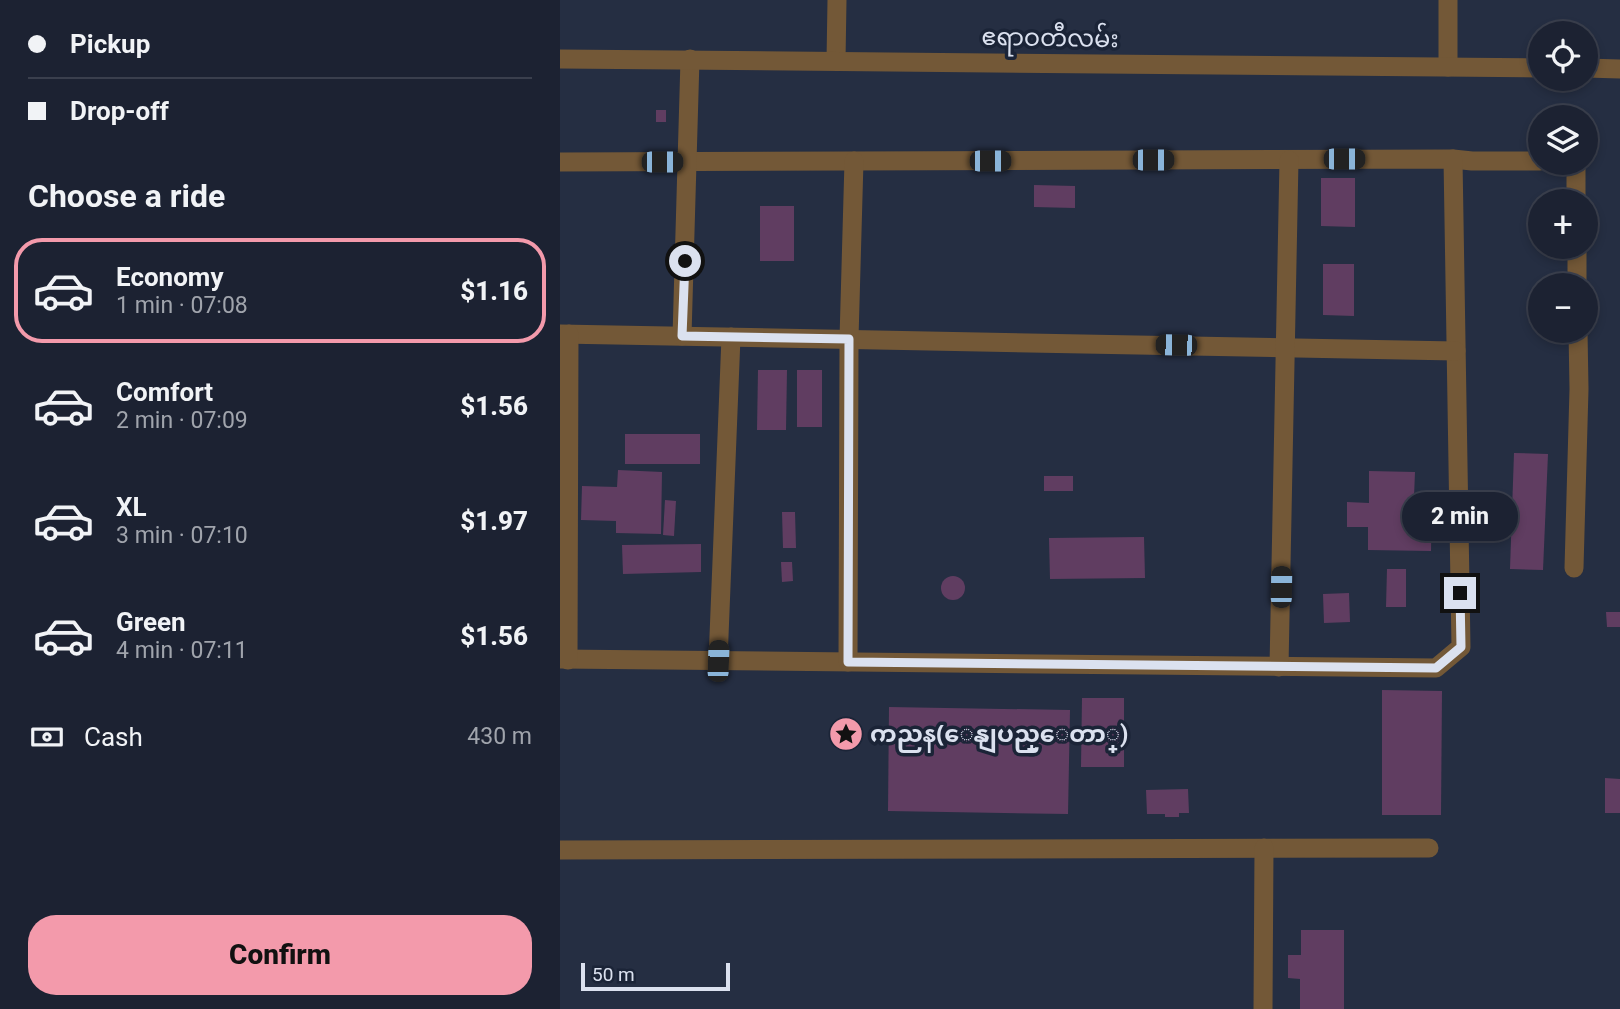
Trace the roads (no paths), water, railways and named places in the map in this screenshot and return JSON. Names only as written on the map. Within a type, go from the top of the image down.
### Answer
[{"type":"street","points":[[836,61],[837,0]]},
{"type":"street","points":[[1448,0],[1448,67]]},
{"type":"street","name":"ဧရာဝတီလမ်း","points":[[560,59],[1528,68]]},
{"type":"street","points":[[682,336],[690,59]]},
{"type":"street","points":[[1598,68],[1620,69]]},
{"type":"street","points":[[560,162],[1453,159],[1528,162]]},
{"type":"street","points":[[1453,159],[1461,647],[1436,668],[564,659],[564,334],[1456,351]]},
{"type":"street","points":[[1279,667],[1289,160]]},
{"type":"street","points":[[848,662],[849,339],[854,161]]},
{"type":"street","points":[[718,661],[731,337]]},
{"type":"street","points":[[1574,568],[1578,343]]},
{"type":"street","points":[[1263,1009],[1264,848]]},
{"type":"street","points":[[560,850],[1429,848]]},
{"type":"place","name":"ကညန(ေနျပည္ေတာ္)","points":[[846,734]]}]
